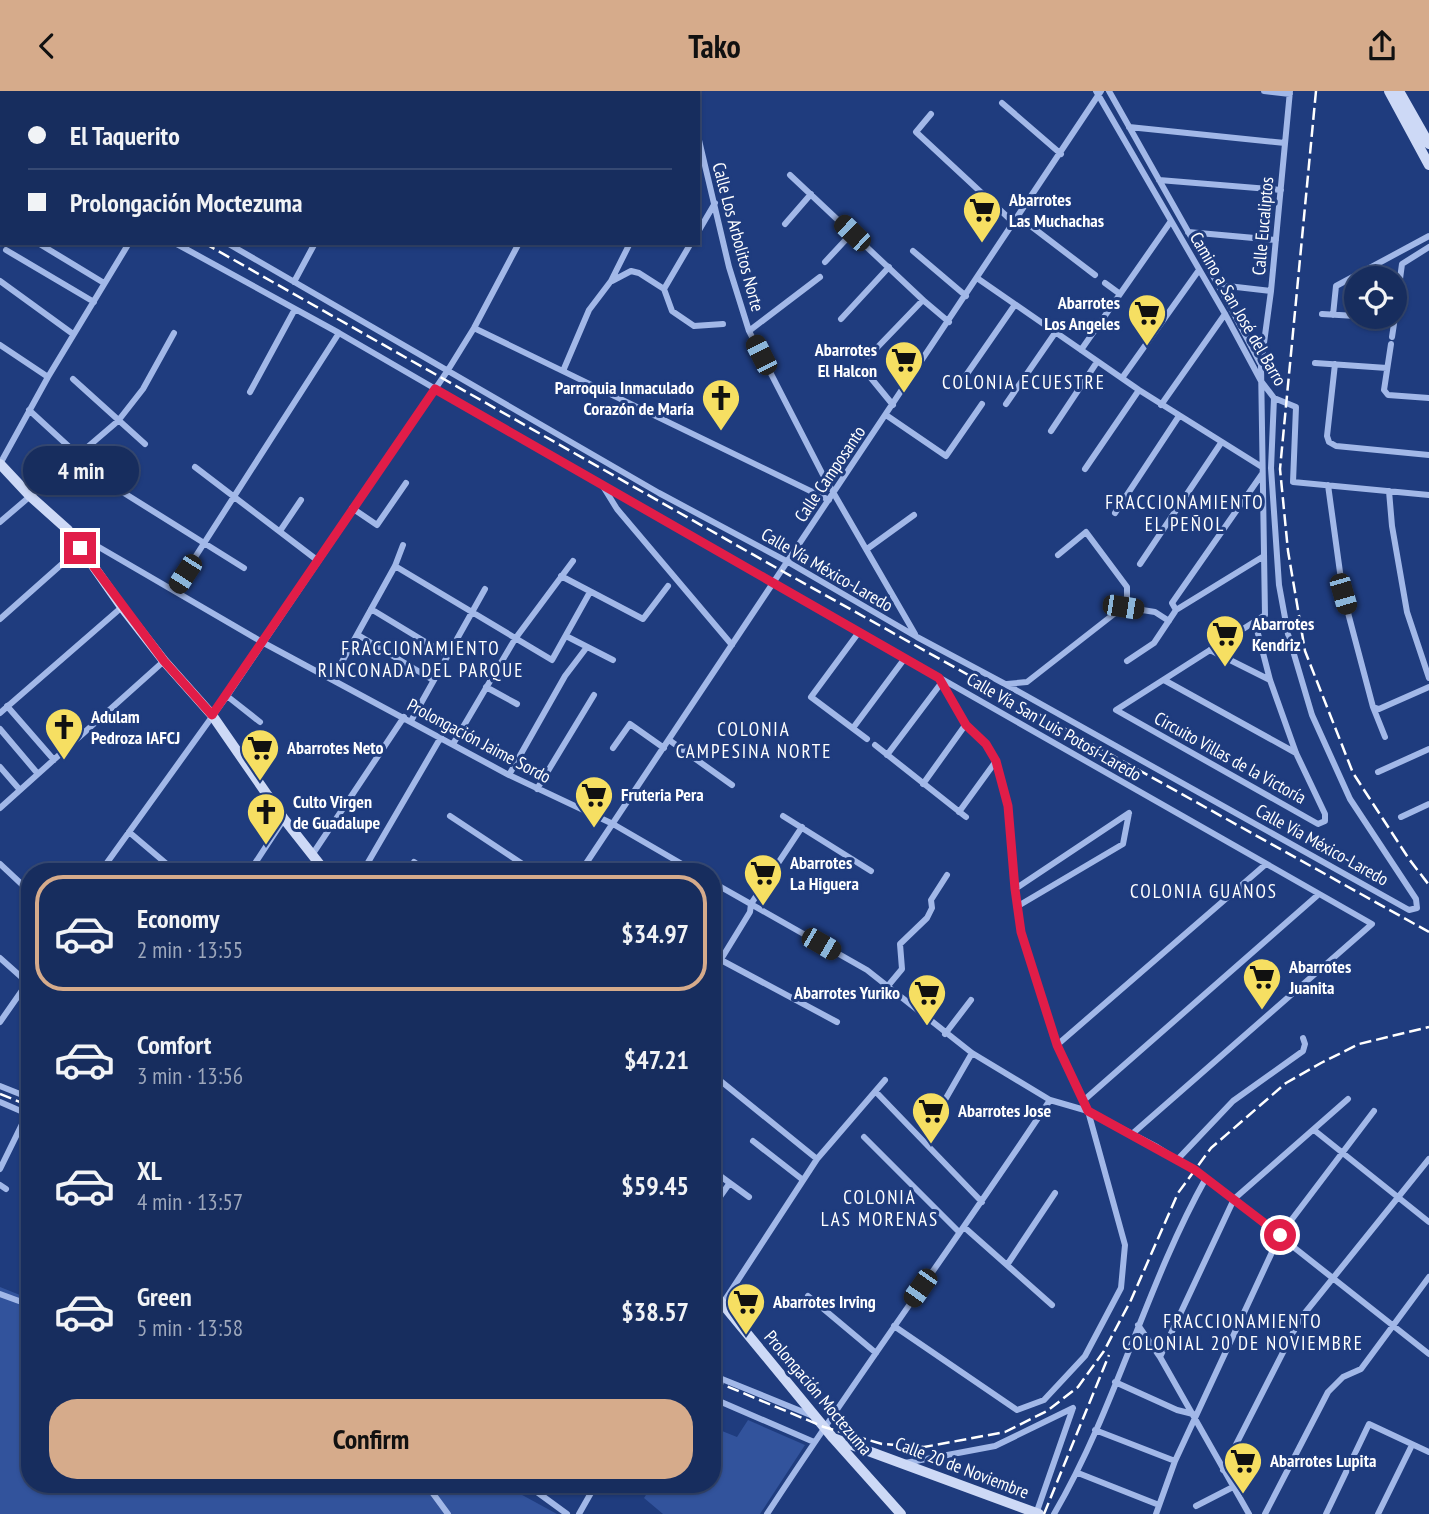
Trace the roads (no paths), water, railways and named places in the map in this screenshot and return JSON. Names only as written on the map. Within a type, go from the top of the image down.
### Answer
[{"type":"main road","points":[[1389,91],[1429,165]]},
{"type":"main road","points":[[1399,91],[1429,145]]},
{"type":"main road","points":[[0,464],[68,530],[164,661],[212,715],[284,819],[318,863]]},
{"type":"main road","name":"Prolongación Moctezuma","points":[[723,1303],[833,1438],[901,1514]]},
{"type":"main road","name":"Calle 20 de Noviembre","points":[[833,1438],[1037,1514]]},
{"type":"street","name":"Camino a San José del Barro","points":[[1109,91],[1261,365]]},
{"type":"street","points":[[1264,91],[1290,92]]},
{"type":"street","name":"Calle Eucaliptos","points":[[1265,615],[1261,365],[1271,291],[1290,92]]},
{"type":"street","name":"Camino a San José del Barro","points":[[1099,93],[1261,381],[1274,398],[1270,468],[1278,571],[1288,634],[1312,715],[1350,799],[1416,899],[1417,908]]},
{"type":"street","name":"Calle Camposanto","points":[[586,863],[1061,154],[1099,93]]},
{"type":"street","points":[[1002,103],[1061,154]]},
{"type":"street","points":[[931,114],[916,132],[1017,220],[1095,275]]},
{"type":"street","points":[[1129,127],[1285,143]]},
{"type":"street","name":"Calle Los Arbolitos Norte","points":[[700,155],[715,203],[729,267],[749,331],[822,473],[917,637]]},
{"type":"street","points":[[790,175],[923,300],[949,321]]},
{"type":"street","points":[[1159,180],[1280,190]]},
{"type":"street","points":[[785,223],[811,194]]},
{"type":"street","points":[[700,229],[715,203]]},
{"type":"street","points":[[1081,350],[1171,221]]},
{"type":"street","points":[[1188,232],[1276,240]]},
{"type":"street","points":[[825,262],[852,233]]},
{"type":"street","points":[[1334,314],[1336,286],[1429,236]]},
{"type":"street","points":[[41,245],[104,283]]},
{"type":"street","points":[[0,464],[73,334],[128,245]]},
{"type":"street","name":"Calle Vía San Luis Potosí-Laredo","points":[[178,245],[339,333],[941,680],[1372,924],[1132,1134]]},
{"type":"street","name":"Calle Vía México-Laredo","points":[[230,245],[659,493],[788,562],[917,637],[1409,910],[1417,908]]},
{"type":"street","points":[[294,282],[313,245]]},
{"type":"street","points":[[107,863],[227,696],[448,370],[474,328],[516,245]]},
{"type":"street","points":[[563,371],[589,310],[611,281],[629,245]]},
{"type":"street","points":[[664,289],[690,245]]},
{"type":"street","points":[[1395,253],[1402,264],[1429,247]]},
{"type":"street","points":[[6,250],[94,302]]},
{"type":"street","points":[[913,251],[966,296]]},
{"type":"street","points":[[841,319],[889,267]]},
{"type":"street","points":[[1122,378],[1199,270]]},
{"type":"street","points":[[611,281],[631,271],[639,273],[664,289],[672,311],[694,326],[723,324]]},
{"type":"street","points":[[749,331],[820,277]]},
{"type":"street","points":[[977,278],[1014,306],[1263,471],[1171,603],[1176,610]]},
{"type":"street","points":[[0,281],[73,334]]},
{"type":"street","points":[[1105,283],[1120,294]]},
{"type":"street","points":[[1219,285],[1271,291]]},
{"type":"street","points":[[869,356],[923,300]]},
{"type":"street","points":[[962,381],[1014,306]]},
{"type":"street","points":[[250,392],[295,309]]},
{"type":"street","points":[[1161,405],[1225,314]]},
{"type":"street","points":[[1322,314],[1344,315]]},
{"type":"street","points":[[474,328],[830,500]]},
{"type":"street","points":[[1393,329],[1384,390],[1388,395],[1429,398]]},
{"type":"street","points":[[0,523],[118,421],[143,389],[174,333]]},
{"type":"street","points":[[174,590],[339,333]]},
{"type":"street","points":[[1006,404],[1055,333]]},
{"type":"street","points":[[0,345],[48,377]]},
{"type":"street","points":[[1051,431],[1097,362]]},
{"type":"street","points":[[1315,363],[1387,368]]},
{"type":"street","points":[[1335,364],[1327,436],[1329,442],[1336,446],[1429,455]]},
{"type":"street","points":[[866,372],[893,405]]},
{"type":"street","points":[[73,379],[145,444]]},
{"type":"street","points":[[1085,469],[1139,390]]},
{"type":"street","points":[[1274,398],[1296,407],[1293,482],[1429,495]]},
{"type":"street","points":[[886,415],[946,456],[982,404]]},
{"type":"street","points":[[29,410],[124,493],[244,568]]},
{"type":"street","points":[[1115,513],[1179,417]]},
{"type":"street","points":[[1140,564],[1222,443]]},
{"type":"street","points":[[195,467],[317,560]]},
{"type":"street","points":[[352,508],[377,525],[406,483]]},
{"type":"street","points":[[1328,485],[1343,594],[1374,707],[1385,737]]},
{"type":"street","points":[[603,486],[617,509],[732,645]]},
{"type":"street","points":[[1390,491],[1392,526],[1407,612],[1429,678]]},
{"type":"street","points":[[280,531],[301,500]]},
{"type":"street","points":[[867,549],[914,515]]},
{"type":"street","name":"Prolongación Jaime Sordo","points":[[68,530],[262,642],[509,775],[612,824],[680,863]]},
{"type":"street","points":[[1005,684],[1027,682],[1123,607],[1127,599],[1127,587],[1086,532],[1058,555]]},
{"type":"street","points":[[333,678],[395,566],[403,545]]},
{"type":"street","points":[[0,619],[80,548]]},
{"type":"street","points":[[1127,661],[1154,643],[1176,610],[1264,556]]},
{"type":"street","points":[[453,744],[516,639],[573,561]]},
{"type":"street","points":[[395,566],[552,660],[590,592]]},
{"type":"street","points":[[1264,572],[1278,571]]},
{"type":"street","points":[[561,576],[643,619],[667,586]]},
{"type":"street","points":[[411,721],[485,589]]},
{"type":"street","points":[[0,713],[122,607]]},
{"type":"street","points":[[1123,607],[1154,612],[1169,621]]},
{"type":"street","points":[[371,609],[447,655]]},
{"type":"street","name":"Circuito Villas de la Victoría","points":[[1255,622],[1270,680],[1296,753],[1325,814],[1325,821],[1318,824],[1116,710],[1265,615]]},
{"type":"street","points":[[859,632],[811,697],[867,739]]},
{"type":"street","points":[[358,635],[433,680]]},
{"type":"street","points":[[566,636],[613,660]]},
{"type":"street","points":[[509,775],[565,676],[587,647]]},
{"type":"street","points":[[1210,650],[1270,680]]},
{"type":"street","points":[[853,728],[905,659]]},
{"type":"street","points":[[0,808],[164,661]]},
{"type":"street","points":[[887,755],[941,680],[966,725],[986,744],[996,761],[1008,806],[1021,932],[1057,1045],[1088,1111],[1125,1245],[1121,1288],[1085,1356],[1044,1400],[1017,1410],[894,1326]]},
{"type":"street","points":[[1164,680],[1296,753]]},
{"type":"street","points":[[486,687],[517,704]]},
{"type":"street","points":[[1374,707],[1379,709],[1429,687]]},
{"type":"street","points":[[537,789],[594,695]]},
{"type":"street","points":[[227,696],[260,722]]},
{"type":"street","points":[[7,706],[54,760]]},
{"type":"street","points":[[312,855],[404,717]]},
{"type":"street","points":[[613,748],[630,724],[664,748]]},
{"type":"street","points":[[923,784],[966,725]]},
{"type":"street","points":[[0,729],[38,774]]},
{"type":"street","points":[[368,863],[441,737]]},
{"type":"street","points":[[669,740],[732,785]]},
{"type":"street","points":[[875,745],[966,817]]},
{"type":"street","points":[[1378,772],[1429,749]]},
{"type":"street","points":[[959,812],[996,761]]},
{"type":"street","points":[[0,767],[20,790]]},
{"type":"street","points":[[1401,817],[1429,804]]},
{"type":"street","points":[[1015,889],[1129,813],[1123,844],[1018,906]]},
{"type":"street","points":[[450,816],[521,863]]},
{"type":"street","points":[[783,816],[872,871]]},
{"type":"street","points":[[255,863],[284,819]]},
{"type":"street","points":[[802,827],[751,904],[750,912],[721,960],[837,1022]]},
{"type":"street","points":[[129,832],[166,863]]},
{"type":"street","points":[[0,864],[21,884]]},
{"type":"street","points":[[1057,1045],[1266,864]]},
{"type":"street","points":[[887,987],[902,969],[900,944],[927,918],[932,908],[931,900],[947,875]]},
{"type":"street","points":[[721,887],[867,970],[945,1034],[1050,1100],[1088,1111],[1206,1178],[1429,1354]]},
{"type":"street","points":[[1083,1101],[1320,894]]},
{"type":"street","points":[[0,958],[21,975]]},
{"type":"street","points":[[0,1022],[21,993]]},
{"type":"street","points":[[945,1034],[971,1000]]},
{"type":"street","points":[[1177,1160],[1233,1101],[1303,1051],[1303,1038]]},
{"type":"street","points":[[934,1119],[972,1053]]},
{"type":"street","points":[[721,1079],[817,1159]]},
{"type":"street","points":[[723,1303],[817,1159],[885,1080]]},
{"type":"street","points":[[0,1086],[21,1094]]},
{"type":"street","points":[[876,1092],[982,1202]]},
{"type":"street","points":[[767,1514],[1050,1100]]},
{"type":"street","points":[[1160,1357],[1234,1199],[1348,1100]]},
{"type":"street","points":[[0,1102],[21,1111]]},
{"type":"street","points":[[1156,1514],[1195,1416],[1280,1235],[1374,1111]]},
{"type":"street","points":[[0,1169],[21,1129]]},
{"type":"street","points":[[1314,1130],[1429,1222]]},
{"type":"street","points":[[864,1137],[962,1229],[1052,1305]]},
{"type":"street","points":[[753,1142],[803,1180]]},
{"type":"street","points":[[1223,1470],[1300,1319],[1429,1159]]},
{"type":"street","points":[[721,1177],[749,1197]]},
{"type":"street","points":[[1054,1514],[1078,1473],[1187,1211],[1206,1178]]},
{"type":"street","points":[[721,1195],[729,1184]]},
{"type":"street","points":[[1007,1265],[1055,1193]]},
{"type":"street","points":[[1265,1514],[1328,1392],[1343,1377],[1361,1369],[1429,1277]]},
{"type":"street","points":[[0,1294],[21,1302]]},
{"type":"street","points":[[808,1296],[876,1353]]},
{"type":"street","points":[[1138,1325],[1195,1416],[1249,1514]]},
{"type":"street","points":[[721,1379],[815,1416]]},
{"type":"street","points":[[1115,1382],[1195,1416]]},
{"type":"street","points":[[721,1402],[814,1442]]},
{"type":"street","points":[[905,1463],[995,1447],[1073,1408],[1037,1514]]},
{"type":"street","points":[[1326,1514],[1369,1424],[1429,1452]]},
{"type":"street","points":[[1095,1430],[1175,1461]]},
{"type":"street","points":[[1378,1514],[1412,1445]]},
{"type":"street","points":[[1078,1473],[1159,1505]]},
{"type":"street","points":[[1196,1506],[1233,1487]]},
{"type":"street","points":[[433,1493],[448,1514]]},
{"type":"street","points":[[538,1493],[567,1514]]},
{"type":"street","points":[[579,1514],[591,1493]]},
{"type":"railway","points":[[1316,91],[1280,469],[1288,551],[1305,651],[1353,773],[1429,885]]},
{"type":"railway","points":[[208,245],[782,571],[1429,932]]},
{"type":"railway","points":[[721,1384],[824,1427],[882,1444],[924,1447],[1005,1432],[1047,1411],[1078,1387],[1104,1351],[1131,1300],[1178,1193],[1211,1148],[1286,1083],[1321,1063],[1359,1044],[1429,1027]]},
{"type":"railway","points":[[0,1094],[21,1102]]},
{"type":"railway","points":[[1044,1514],[1109,1355]]},
{"type":"place","name":"Abarrotes Las Muchachas","points":[[982,244]]},
{"type":"place","name":"Abarrotes Los Angeles","points":[[1147,347]]},
{"type":"place","name":"Abarrotes El Halcon","points":[[904,394]]},
{"type":"place","name":"Parroquia Inmaculado Corazón de María","points":[[721,432]]},
{"type":"place","name":"Abarrotes Kendriz","points":[[1225,668]]},
{"type":"place","name":"Adulam Pedroza IAFCJ","points":[[64,761]]},
{"type":"place","name":"Abarrotes Neto","points":[[260,782]]},
{"type":"place","name":"Fruteria Pera","points":[[594,829]]},
{"type":"place","name":"Culto Virgen de Guadalupe","points":[[266,846]]},
{"type":"place","name":"Abarrotes La Higuera","points":[[763,907]]},
{"type":"place","name":"Abarrotes Juanita","points":[[1262,1011]]},
{"type":"place","name":"Abarrotes Yuriko","points":[[927,1027]]},
{"type":"place","name":"Abarrotes Jose","points":[[931,1145]]},
{"type":"place","name":"Abarrotes Irving","points":[[746,1336]]},
{"type":"place","name":"Abarrotes Lupita","points":[[1243,1495]]},
{"type":"district","name":"COLONIA ECUESTRE","points":[[1024,382]]},
{"type":"district","name":"FRACCIONAMIENTO EL PEÑOL","points":[[1185,513]]},
{"type":"district","name":"FRACCIONAMIENTO RINCONADA DEL PARQUE","points":[[421,659]]},
{"type":"district","name":"COLONIA CAMPESINA NORTE","points":[[754,740]]},
{"type":"district","name":"COLONIA GUANOS","points":[[1204,891]]},
{"type":"district","name":"COLONIA LAS MORENAS","points":[[880,1208]]},
{"type":"district","name":"FRACCIONAMIENTO COLONIAL 20 DE NOVIEMBRE","points":[[1243,1332]]}]
